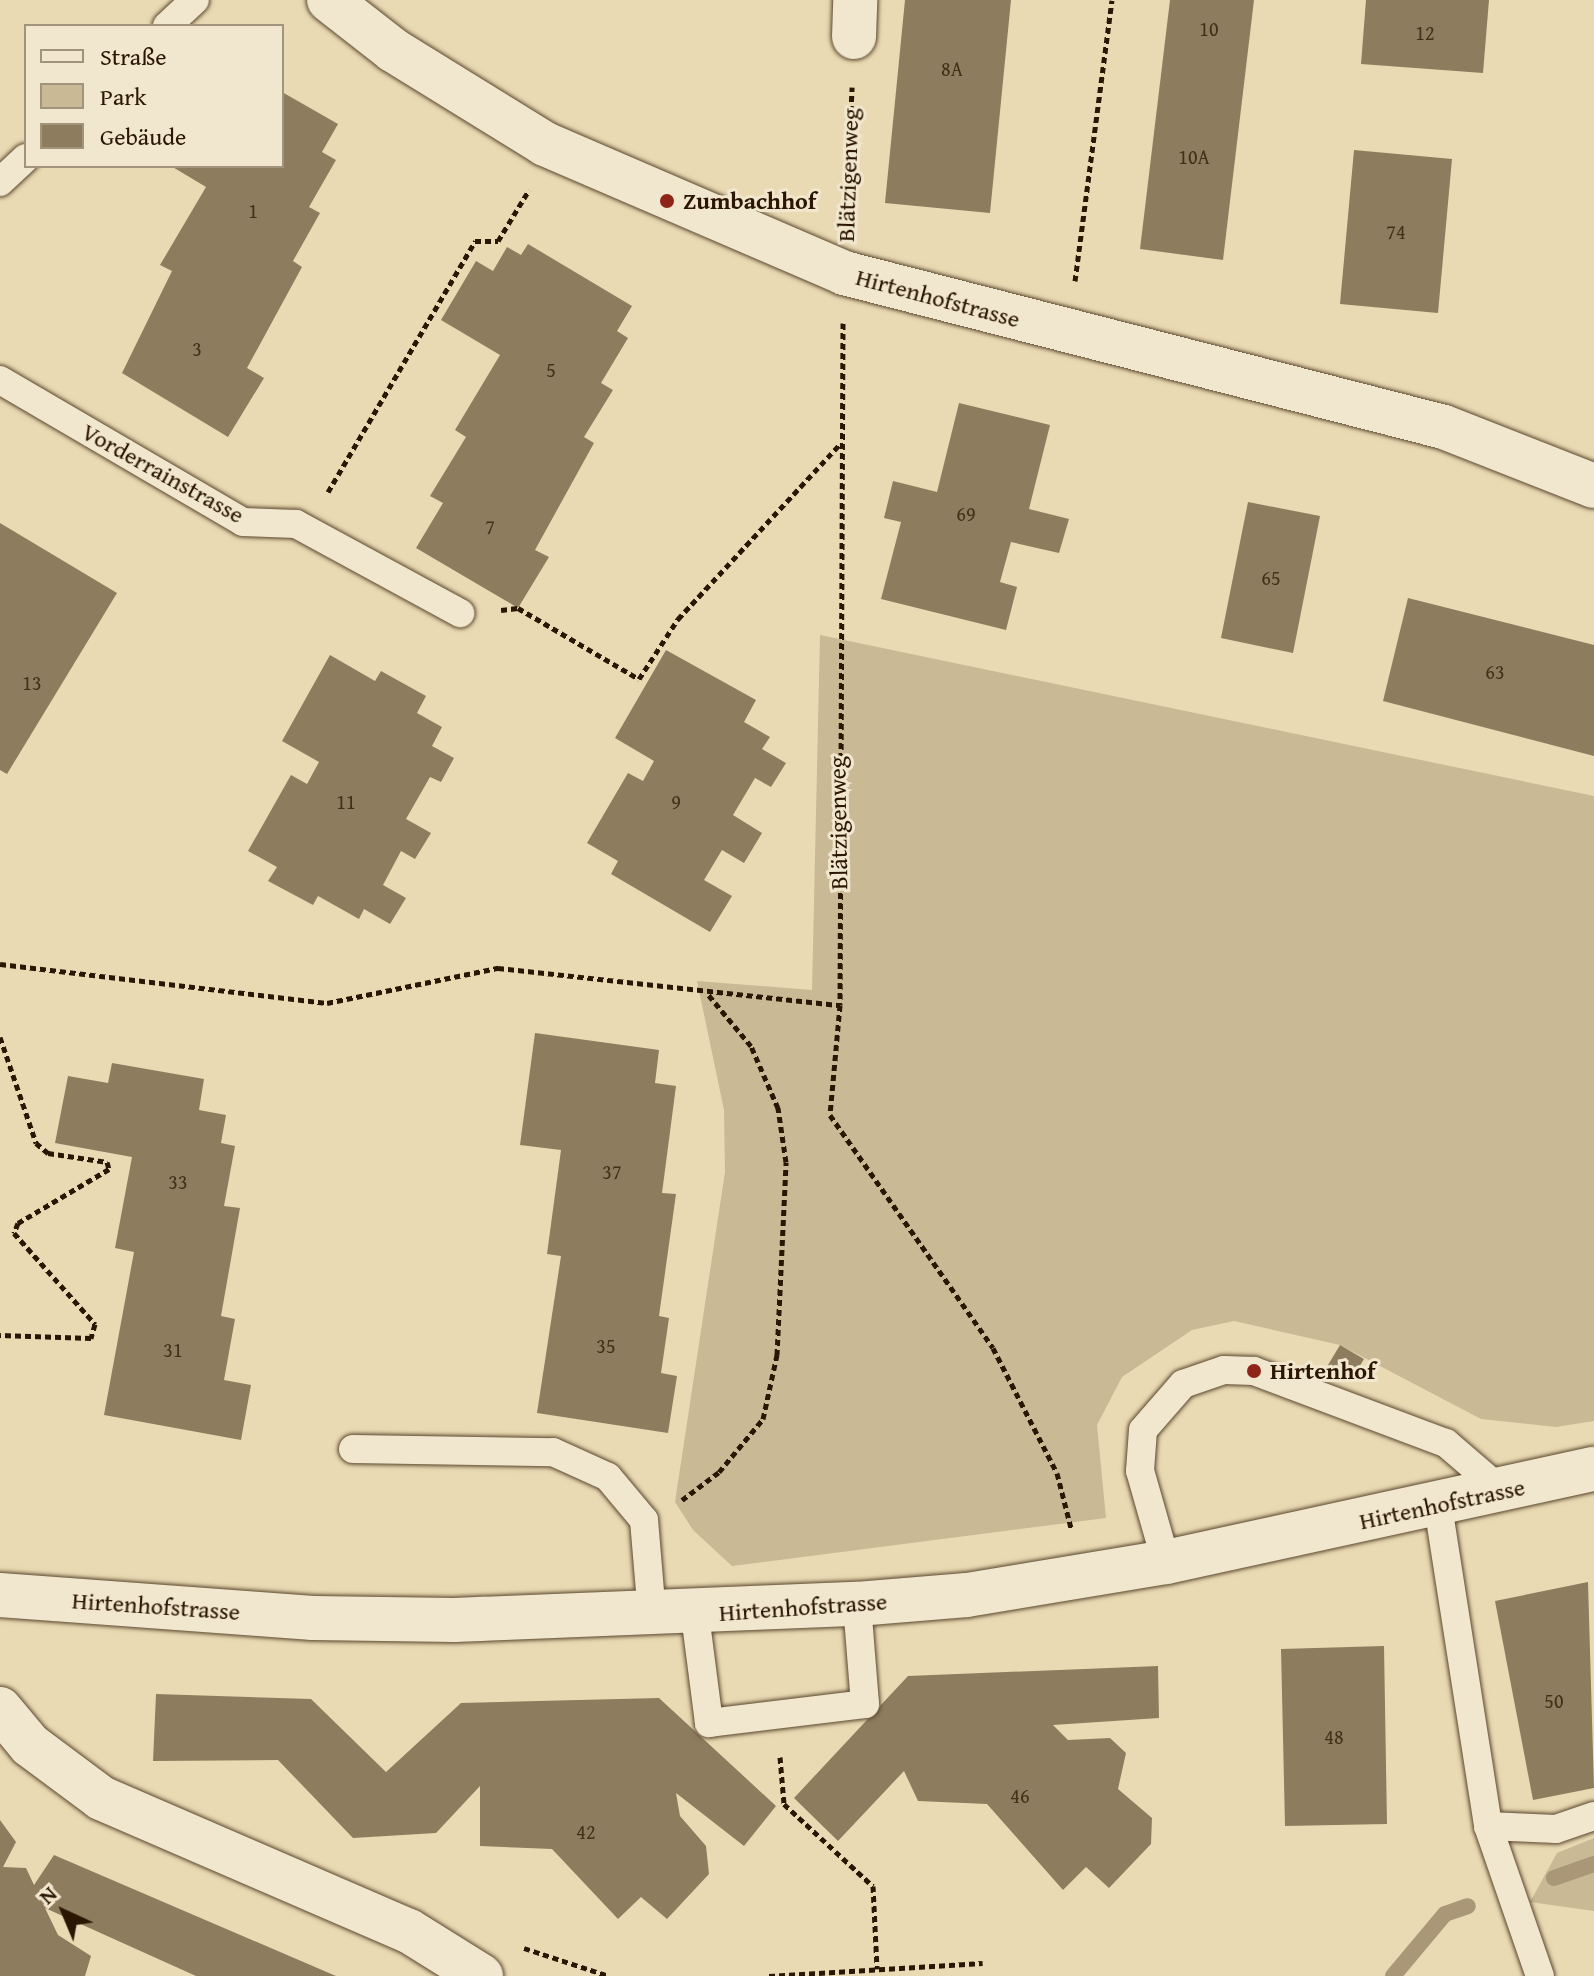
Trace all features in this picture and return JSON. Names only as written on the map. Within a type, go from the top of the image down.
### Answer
[{"type":"street","name":"Hirtenhofstrasse","points":[[329,0],[393,50],[545,144],[844,273],[1444,427],[1594,486]]},
{"type":"street","name":"Hirtenhofstrasse","points":[[0,1595],[313,1618],[695,1615],[857,1604],[1166,1562],[1503,1492],[1594,1469]]},
{"type":"street","points":[[0,1709],[30,1745],[101,1798],[409,1931],[481,1976]]},
{"type":"lane","points":[[169,24],[195,0]]},
{"type":"lane","points":[[0,182],[24,160]]},
{"type":"lane","name":"Vorderrainstrasse","points":[[0,380],[243,522],[306,529],[460,613]]},
{"type":"lane","points":[[1166,1562],[1140,1471],[1143,1430],[1183,1384],[1224,1370],[1254,1371],[1446,1443],[1503,1492]]},
{"type":"lane","points":[[353,1449],[553,1452],[608,1477],[645,1528],[652,1616]]},
{"type":"lane","points":[[1438,1506],[1488,1826],[1540,1976]]},
{"type":"lane","points":[[695,1615],[709,1723],[865,1704],[857,1604]]},
{"type":"lane","points":[[1488,1826],[1556,1829],[1594,1816]]},
{"type":"path","points":[[1072,298],[1112,0]]},
{"type":"path","name":"Blätzigenweg","points":[[854,18],[840,444],[840,1005],[830,1115],[993,1348],[1057,1473],[1078,1576]]},
{"type":"path","points":[[306,529],[475,241],[498,241],[533,182]]},
{"type":"path","points":[[518,608],[639,679],[678,619],[840,444]]},
{"type":"path","points":[[0,964],[327,1003],[498,968],[840,1005]]},
{"type":"path","points":[[645,1528],[719,1472],[763,1419],[777,1355],[786,1162],[778,1108],[751,1046],[705,991]]},
{"type":"path","points":[[0,1037],[36,1143],[48,1153],[107,1162],[109,1169],[18,1223],[14,1233],[95,1324],[91,1338],[0,1335]]},
{"type":"path","points":[[776,1715],[784,1804],[873,1886],[877,1969]]},
{"type":"path","points":[[519,1946],[609,1976]]},
{"type":"path","points":[[769,1976],[983,1963]]},
{"type":"green space","points":[[820,635],[1594,796],[1594,1421],[1556,1427],[1481,1419],[1340,1345],[1234,1321],[1192,1330],[1122,1377],[1097,1425],[1106,1518],[732,1566],[693,1530],[675,1502],[725,1172],[724,1110],[697,981],[812,990]]},
{"type":"green space","points":[[1594,1838],[1594,1911],[1530,1902],[1557,1853]]},
{"type":"building","points":[[905,0],[1011,0],[990,213],[885,203]]},
{"type":"building","points":[[1170,0],[1254,0],[1223,260],[1140,249]]},
{"type":"building","points":[[1366,0],[1489,0],[1483,73],[1361,64]]},
{"type":"building","points":[[284,93],[338,124],[322,152],[336,160],[309,207],[320,213],[293,261],[302,267],[247,368],[264,378],[228,437],[122,373],[172,271],[160,265],[206,187],[174,168],[284,168]]},
{"type":"building","points":[[1354,150],[1452,159],[1438,313],[1340,304]]},
{"type":"building","points":[[528,244],[632,306],[617,331],[628,338],[601,383],[613,390],[584,437],[594,443],[535,550],[549,557],[518,608],[416,548],[443,503],[430,496],[466,437],[455,430],[500,355],[441,320],[476,261],[493,271],[507,247],[521,255]]},
{"type":"building","points":[[959,403],[1050,425],[1029,509],[1069,519],[1059,553],[1011,542],[1000,582],[1017,587],[1006,630],[881,599],[901,522],[884,518],[893,481],[937,492]]},
{"type":"building","points":[[1248,502],[1320,516],[1293,653],[1221,638]]},
{"type":"building","points":[[0,523],[117,593],[7,774],[0,770]]},
{"type":"building","points":[[1408,598],[1594,645],[1594,756],[1383,701]]},
{"type":"building","points":[[666,650],[756,700],[744,722],[770,737],[762,749],[786,763],[771,787],[755,778],[733,815],[762,833],[744,863],[722,850],[704,880],[732,896],[710,932],[611,874],[618,861],[587,843],[628,773],[643,781],[654,761],[615,738]]},
{"type":"building","points":[[330,655],[375,681],[381,671],[426,696],[417,713],[442,727],[432,746],[454,758],[441,782],[430,777],[406,819],[431,833],[415,859],[401,851],[383,885],[406,898],[390,924],[364,909],[359,919],[318,896],[313,905],[268,881],[277,867],[248,851],[291,775],[307,784],[319,762],[282,741]]},
{"type":"building","points":[[535,1033],[659,1050],[655,1083],[676,1086],[662,1193],[676,1194],[659,1316],[669,1318],[661,1373],[677,1376],[668,1433],[537,1413],[561,1256],[547,1254],[561,1150],[520,1145]]},
{"type":"building","points":[[112,1063],[204,1079],[199,1110],[226,1115],[221,1143],[235,1146],[224,1206],[240,1208],[221,1316],[235,1319],[224,1380],[251,1385],[241,1440],[104,1415],[134,1252],[115,1248],[132,1157],[55,1143],[68,1076],[108,1083]]},
{"type":"building","points":[[1340,1345],[1364,1359],[1352,1379],[1328,1365]]},
{"type":"building","points":[[1588,1582],[1594,1788],[1533,1800],[1495,1601]]},
{"type":"building","points":[[1384,1646],[1387,1824],[1285,1826],[1281,1649]]},
{"type":"building","points":[[1158,1666],[1159,1718],[1053,1725],[1068,1740],[1110,1738],[1126,1753],[1118,1789],[1152,1818],[1151,1844],[1109,1888],[1086,1867],[1063,1890],[987,1804],[918,1801],[904,1771],[838,1841],[794,1798],[908,1676]]},
{"type":"building","points":[[156,1694],[311,1699],[386,1772],[461,1703],[659,1698],[776,1806],[744,1846],[676,1793],[680,1816],[706,1846],[709,1874],[667,1919],[641,1897],[618,1919],[552,1849],[480,1846],[480,1786],[436,1833],[353,1838],[278,1760],[153,1761]]},
{"type":"building","points":[[0,1820],[16,1842],[3,1867],[26,1868],[34,1885],[54,1855],[336,1976],[196,1976],[45,1908],[58,1935],[91,1956],[85,1976],[0,1976]]},
{"type":"waterway","points":[[1554,1878],[1594,1864]]},
{"type":"waterway","points":[[1393,1976],[1445,1914],[1468,1906]]},
{"type":"place","name":"Zumbachhof","points":[[667,201]]},
{"type":"place","name":"Hirtenhof","points":[[1254,1371]]}]
